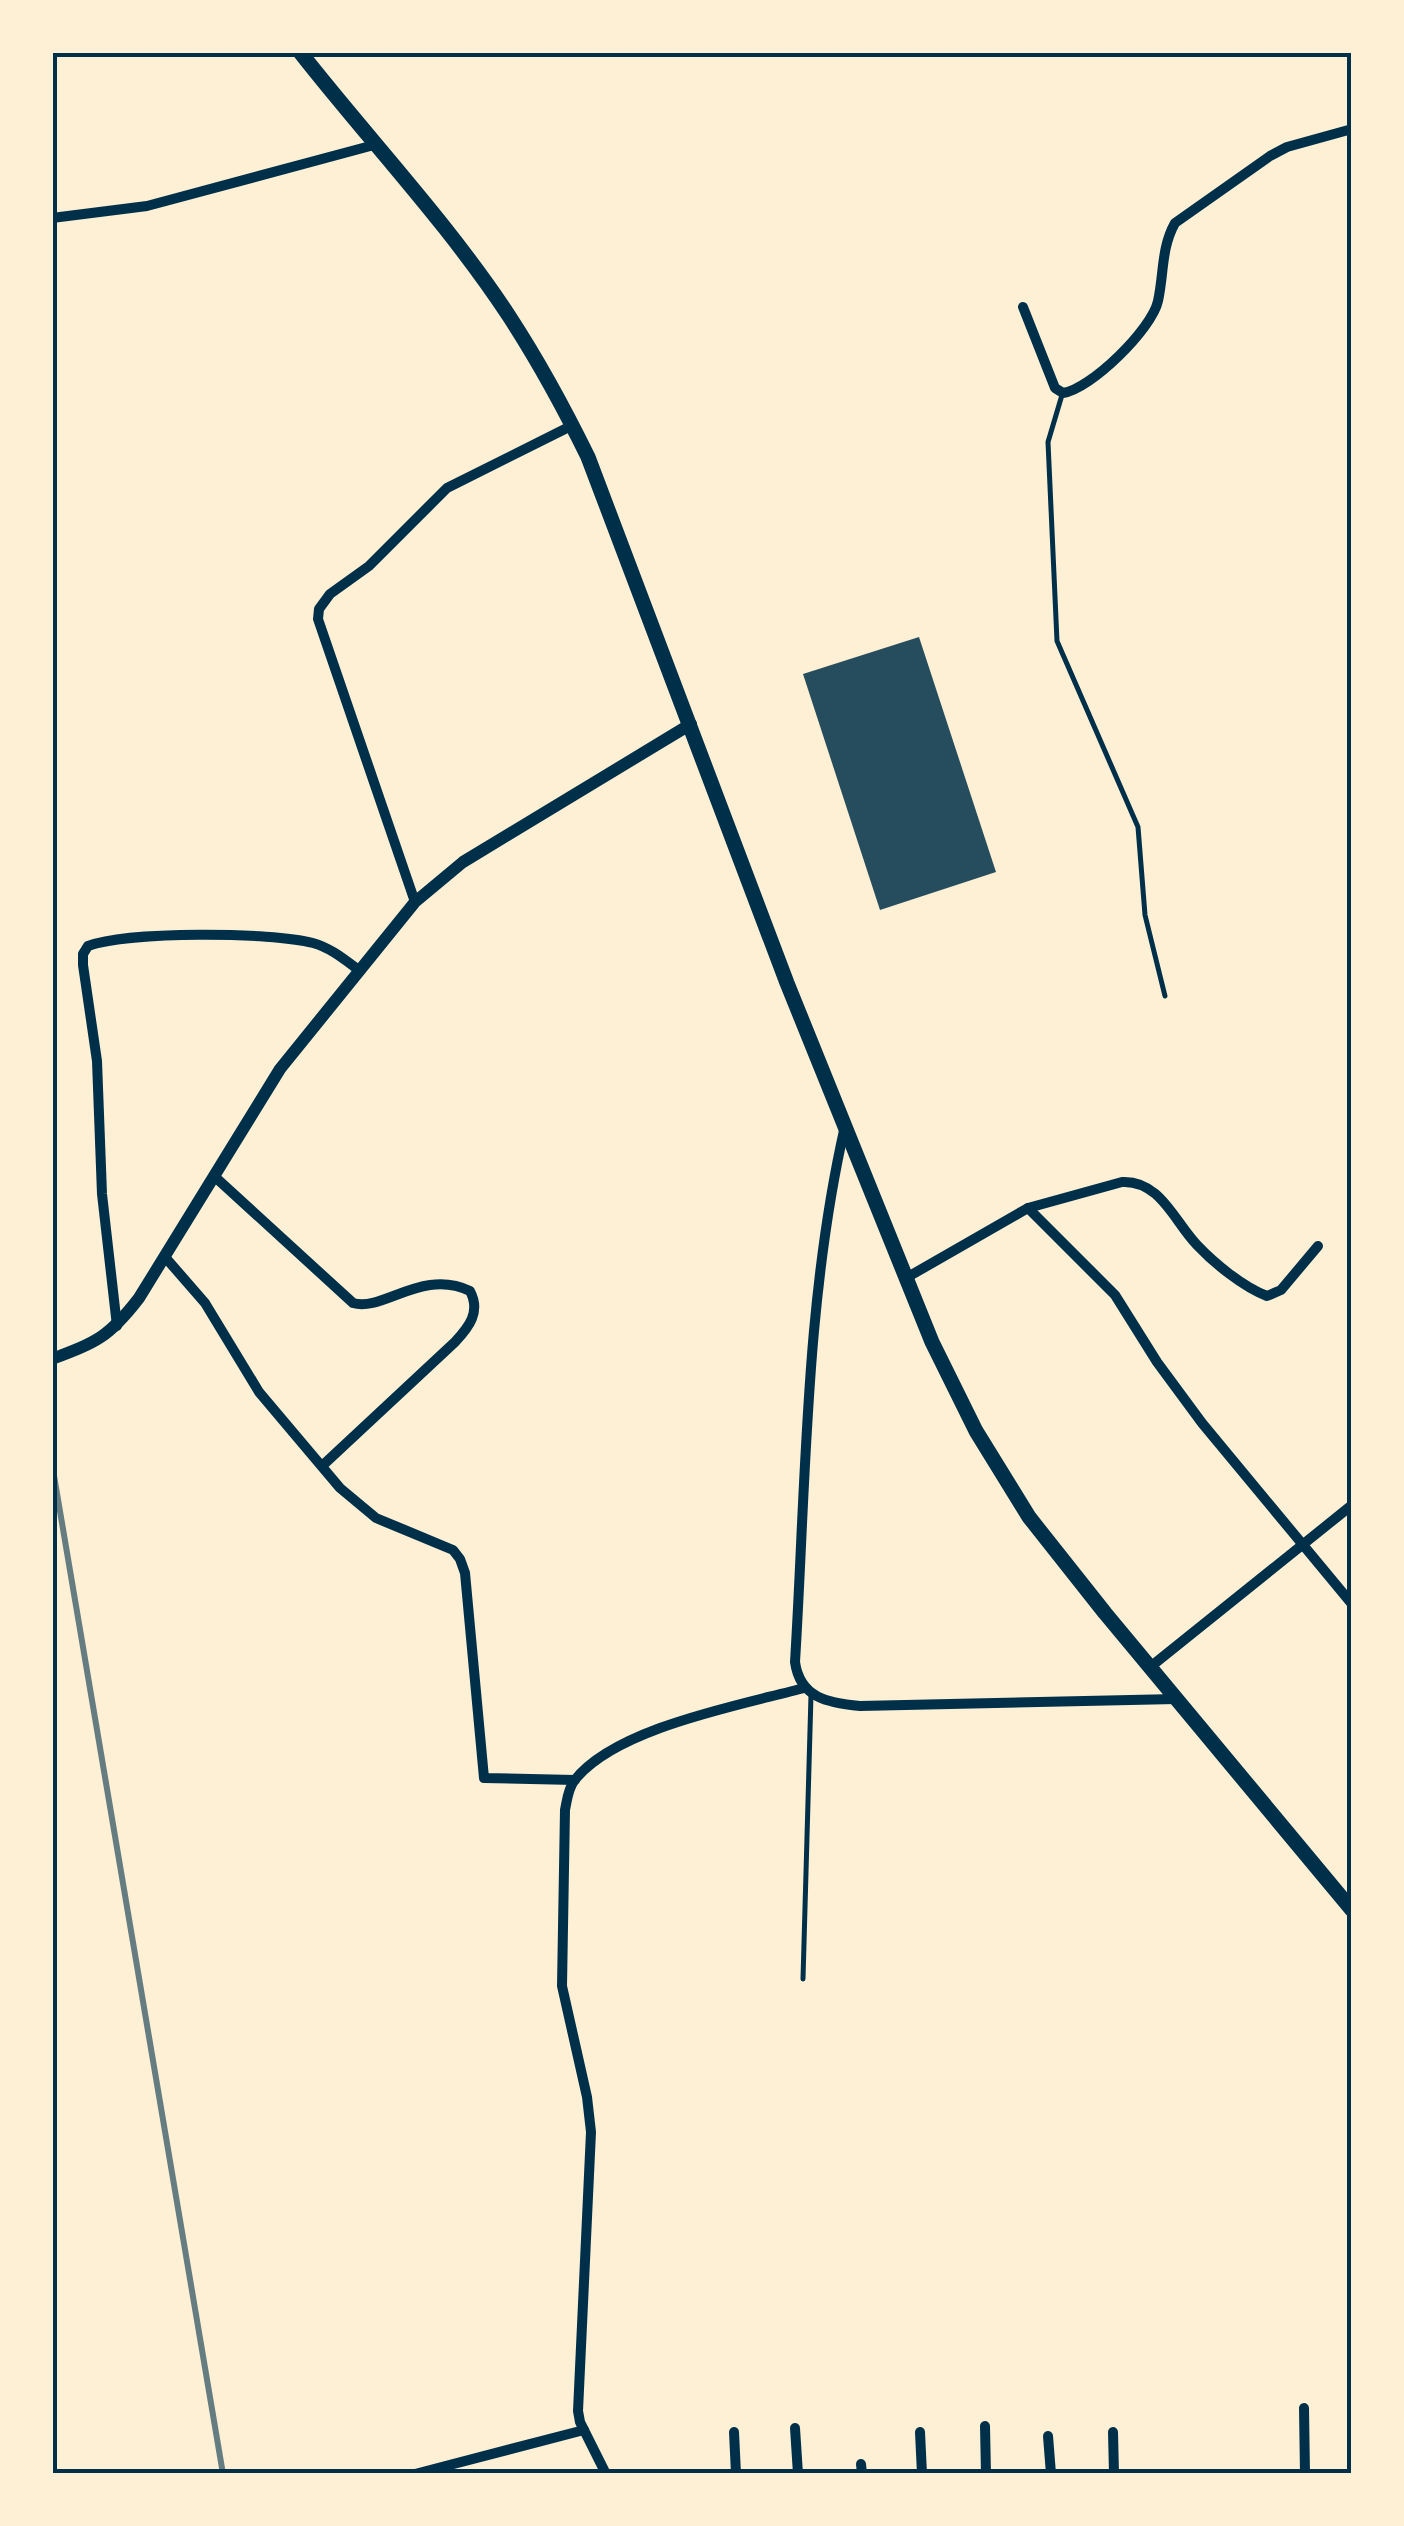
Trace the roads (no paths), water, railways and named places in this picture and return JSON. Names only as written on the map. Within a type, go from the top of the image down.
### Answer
[{"type":"highway","points":[[300,52],[466,256],[508,314],[573,425],[691,724],[787,983],[932,1342],[976,1432],[1029,1517],[1149,1668],[1352,1910]]},
{"type":"street","points":[[1023,307],[1049,380],[1063,393],[1086,382],[1142,332],[1152,318],[1158,303],[1167,238],[1188,211],[1287,147],[1352,129]]},
{"type":"street","points":[[52,218],[147,206],[374,145]]},
{"type":"street","points":[[415,902],[318,610],[330,594],[369,566],[447,488],[573,425]]},
{"type":"street","points":[[52,1360],[98,1341],[117,1327],[280,1068],[415,902],[463,862],[691,724]]},
{"type":"street","points":[[117,1327],[103,1210],[97,1061],[83,965],[88,946],[183,935],[298,940],[332,951],[360,970]]},
{"type":"street","points":[[845,1126],[826,1212],[815,1319],[797,1674],[807,1691],[838,1704],[860,1706],[1176,1699]]},
{"type":"street","points":[[214,1176],[354,1303],[371,1304],[419,1286],[461,1287],[470,1291],[474,1299],[472,1320],[455,1342],[322,1466]]},
{"type":"street","points":[[906,1278],[1028,1208],[1122,1182],[1142,1184],[1161,1199],[1198,1246],[1266,1296],[1281,1290],[1318,1246]]},
{"type":"street","points":[[1028,1208],[1115,1295],[1202,1423],[1352,1604]]},
{"type":"street","points":[[165,1256],[205,1303],[260,1392],[358,1506],[376,1518],[440,1543],[460,1559],[484,1778],[575,1780]]},
{"type":"street","points":[[1149,1668],[1352,1505]]},
{"type":"street","points":[[606,2474],[578,2412],[591,2132],[588,2097],[565,2006],[564,1810],[575,1780],[620,1746],[657,1730],[807,1691]]},
{"type":"street","points":[[1304,2408],[1305,2474]]},
{"type":"street","points":[[985,2426],[986,2474]]},
{"type":"street","points":[[796,2428],[798,2474]]},
{"type":"street","points":[[415,2474],[584,2430]]},
{"type":"street","points":[[734,2432],[736,2474]]},
{"type":"street","points":[[920,2432],[922,2474]]},
{"type":"street","points":[[1113,2432],[1114,2474]]},
{"type":"street","points":[[1048,2436],[1051,2474]]},
{"type":"lane","points":[[1063,393],[1048,442],[1056,641],[1132,807],[1142,857],[1145,915],[1165,996]]},
{"type":"lane","points":[[803,1979],[807,1691]]},
{"type":"railway","points":[[52,1464],[223,2474]]}]
